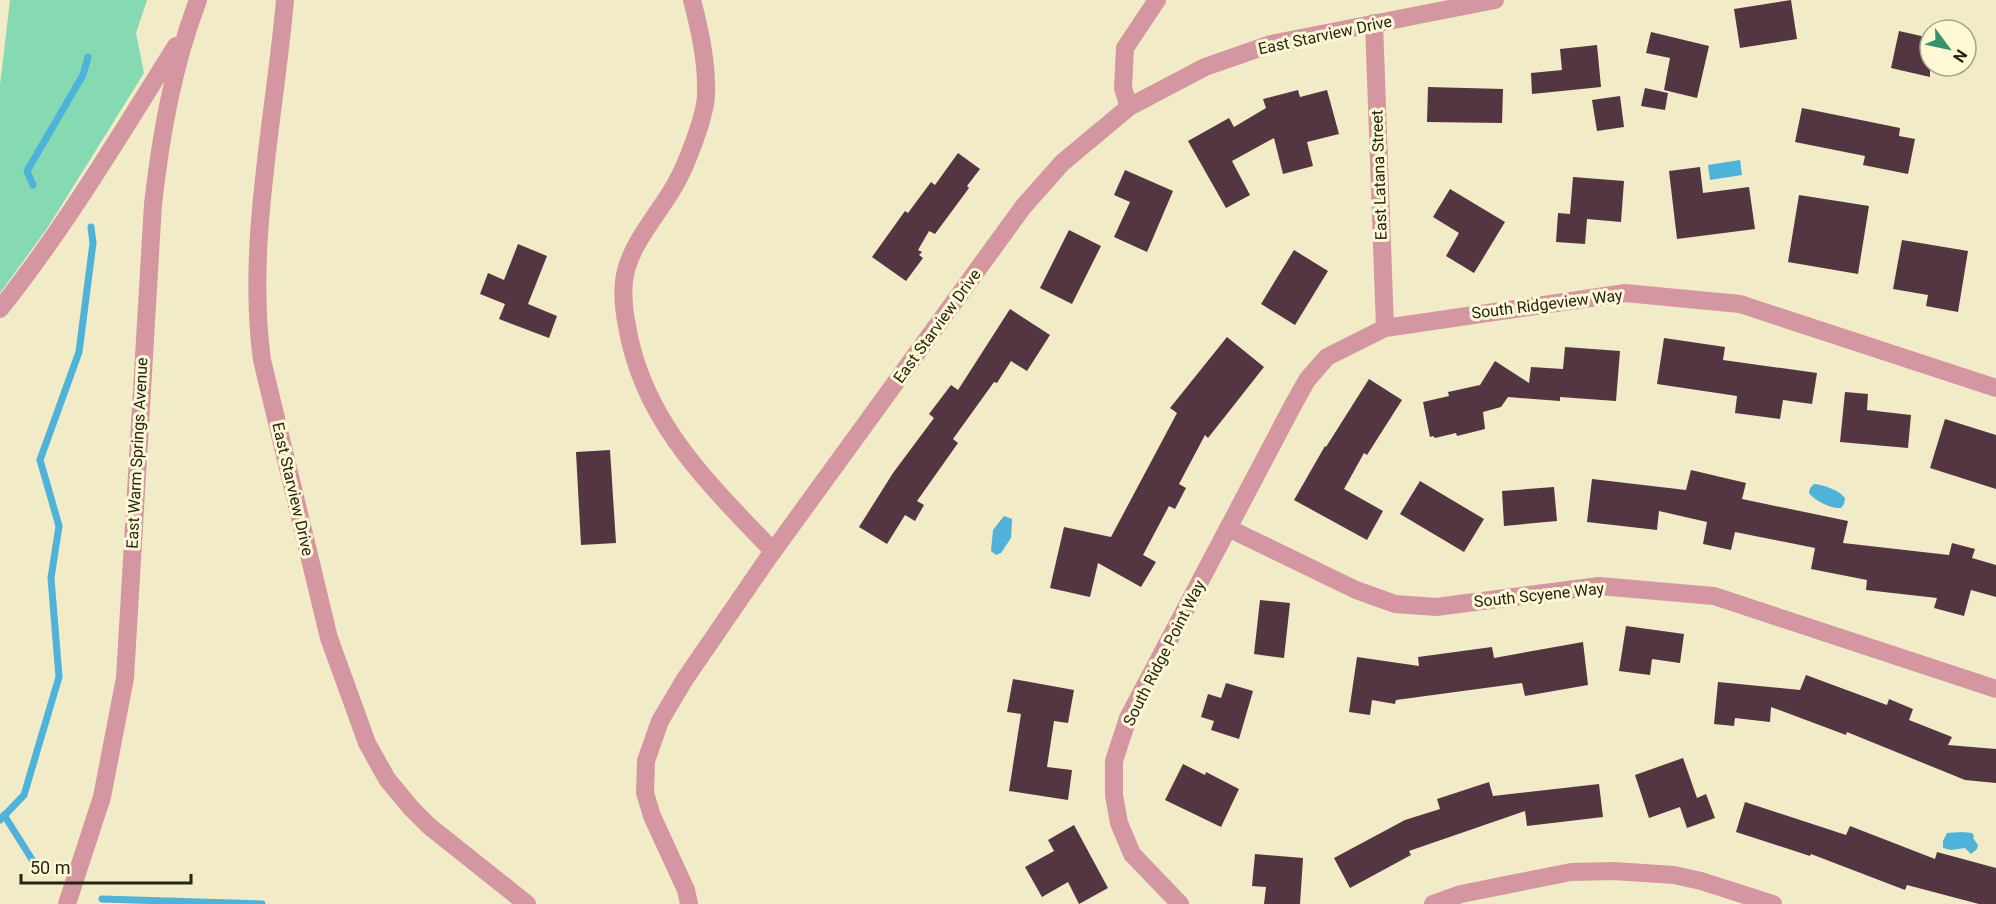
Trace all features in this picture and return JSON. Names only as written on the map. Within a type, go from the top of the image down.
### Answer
[{"type":"street","name":"East Warm Springs Avenue","points":[[67,904],[102,797],[125,678],[153,204],[161,138],[174,78],[187,29],[198,0]]},
{"type":"street","name":"East Starview Drive","points":[[285,0],[261,213],[258,264],[259,336],[262,360],[329,638],[367,743],[387,779],[429,826],[526,904]]},
{"type":"street","points":[[692,0],[704,47],[706,97],[695,139],[676,183],[648,226],[627,267],[622,300],[629,343],[644,385],[667,431],[705,481],[773,551]]},
{"type":"street","points":[[1129,107],[1123,88],[1125,48],[1157,0]]},
{"type":"street","name":"East Starview Drive","points":[[689,904],[686,890],[652,816],[645,793],[646,760],[660,721],[685,679],[773,551],[1023,207],[1062,163],[1129,107],[1205,67],[1271,44],[1495,0]]},
{"type":"street","name":"East Latana Street","points":[[1374,23],[1384,328]]},
{"type":"street","points":[[0,309],[38,261],[187,29]]},
{"type":"street","name":"South Ridgeview Way","points":[[1228,528],[1307,380],[1327,357],[1384,328],[1625,293],[1740,304],[1996,388]]},
{"type":"street","name":"South Scyene Way","points":[[1228,528],[1356,590],[1395,604],[1436,607],[1599,586],[1714,596],[1996,688]]},
{"type":"street","name":"South Ridge Point Way","points":[[1180,904],[1132,854],[1119,823],[1114,795],[1114,761],[1128,718],[1228,528]]},
{"type":"street","points":[[1433,904],[1461,894],[1572,872],[1613,871],[1674,875],[1701,881],[1773,904]]},
{"type":"green space","points":[[10,0],[147,0],[136,33],[144,73],[48,227],[0,293],[0,85]]},
{"type":"water","points":[[1740,160],[1742,175],[1710,180],[1708,165]]},
{"type":"water","points":[[1814,484],[1831,488],[1842,495],[1845,498],[1841,508],[1828,506],[1812,496],[1809,493]]},
{"type":"water","points":[[1004,516],[1012,519],[1011,538],[1001,553],[996,555],[991,551],[993,530]]},
{"type":"water","points":[[1947,833],[1972,833],[1978,845],[1977,849],[1971,854],[1965,848],[1951,850],[1943,848],[1943,841]]},
{"type":"building","points":[[1791,0],[1797,39],[1740,48],[1734,9]]},
{"type":"building","points":[[1899,31],[1918,35],[1918,74],[1891,68]]},
{"type":"building","points":[[1651,32],[1709,46],[1697,98],[1664,90],[1670,58],[1646,53]]},
{"type":"building","points":[[1597,45],[1601,87],[1532,94],[1531,73],[1562,70],[1560,49]]},
{"type":"building","points":[[1428,87],[1503,89],[1502,123],[1427,122]]},
{"type":"building","points":[[1645,88],[1668,93],[1665,110],[1641,106]]},
{"type":"building","points":[[1298,90],[1300,97],[1327,90],[1339,134],[1307,142],[1313,166],[1283,174],[1274,138],[1232,161],[1250,195],[1226,208],[1188,141],[1229,118],[1234,127],[1266,108],[1263,99]]},
{"type":"building","points":[[1620,96],[1624,127],[1597,131],[1592,100]]},
{"type":"building","points":[[1802,108],[1900,128],[1899,136],[1915,139],[1908,174],[1863,165],[1865,156],[1795,142]]},
{"type":"building","points":[[958,153],[980,169],[935,234],[929,231],[918,250],[922,252],[919,255],[923,258],[906,281],[872,257],[905,211],[908,213],[931,182],[935,185]]},
{"type":"building","points":[[1700,167],[1703,193],[1749,187],[1755,229],[1677,239],[1669,171]]},
{"type":"building","points":[[1125,170],[1173,191],[1147,252],[1114,237],[1130,202],[1114,195]]},
{"type":"building","points":[[1573,177],[1624,181],[1621,222],[1587,219],[1585,244],[1556,242],[1558,213],[1570,214]]},
{"type":"building","points":[[1450,189],[1505,222],[1474,273],[1446,256],[1459,233],[1433,217]]},
{"type":"building","points":[[1799,195],[1869,206],[1858,274],[1788,262]]},
{"type":"building","points":[[1069,230],[1101,246],[1072,304],[1040,288]]},
{"type":"building","points":[[1902,240],[1968,251],[1958,312],[1926,306],[1928,295],[1893,289]]},
{"type":"building","points":[[518,244],[547,256],[528,304],[557,316],[549,338],[499,319],[505,304],[480,294],[488,273],[504,280]]},
{"type":"building","points":[[1294,250],[1328,271],[1295,325],[1261,304]]},
{"type":"building","points":[[1010,309],[1050,335],[1027,371],[1011,361],[997,383],[994,382],[953,439],[958,443],[917,501],[924,505],[915,521],[905,515],[887,544],[859,527],[893,473],[934,418],[929,414],[951,385],[958,390]]},
{"type":"building","points":[[1227,337],[1264,367],[1208,438],[1205,435],[1179,484],[1186,488],[1175,509],[1169,506],[1143,555],[1156,562],[1141,587],[1098,563],[1090,597],[1050,588],[1064,527],[1111,537],[1177,413],[1170,408]]},
{"type":"building","points":[[1664,338],[1725,347],[1723,360],[1817,373],[1812,404],[1783,400],[1780,419],[1735,413],[1737,396],[1657,384]]},
{"type":"building","points":[[1565,347],[1620,351],[1616,401],[1560,397],[1560,401],[1508,397],[1501,407],[1483,412],[1485,429],[1457,436],[1456,433],[1430,437],[1423,402],[1449,396],[1448,392],[1480,385],[1495,361],[1529,383],[1531,367],[1563,369]]},
{"type":"building","points":[[1369,379],[1402,400],[1367,455],[1364,453],[1344,489],[1383,511],[1367,540],[1294,500],[1325,446]]},
{"type":"building","points":[[1845,392],[1868,394],[1867,410],[1911,415],[1908,448],[1840,442]]},
{"type":"building","points":[[1945,419],[1996,435],[1996,489],[1930,468]]},
{"type":"building","points":[[610,450],[616,543],[581,545],[576,452]]},
{"type":"building","points":[[1691,470],[1746,483],[1742,499],[1848,521],[1843,543],[1949,555],[1952,543],[1975,549],[1972,558],[1996,565],[1996,597],[1971,590],[1964,616],[1934,608],[1937,598],[1866,590],[1867,580],[1811,569],[1815,548],[1735,532],[1731,550],[1703,544],[1707,522],[1659,511],[1657,530],[1587,522],[1592,479],[1686,490]]},
{"type":"building","points":[[1420,481],[1484,519],[1464,552],[1400,514]]},
{"type":"building","points":[[1554,487],[1557,521],[1504,526],[1502,491]]},
{"type":"building","points":[[1260,600],[1290,603],[1284,658],[1254,654]]},
{"type":"building","points":[[1626,626],[1684,634],[1680,663],[1652,659],[1650,675],[1619,671]]},
{"type":"building","points":[[1583,642],[1588,685],[1525,696],[1522,683],[1396,700],[1395,704],[1372,700],[1370,715],[1349,712],[1357,657],[1419,666],[1418,657],[1492,647],[1494,658]]},
{"type":"building","points":[[1806,675],[1887,705],[1889,699],[1913,709],[1909,720],[1952,737],[1948,745],[1996,749],[1996,783],[1965,780],[1847,732],[1846,735],[1771,707],[1770,722],[1735,718],[1734,726],[1714,724],[1718,682],[1800,690]]},
{"type":"building","points":[[1013,679],[1074,690],[1068,723],[1054,721],[1047,767],[1072,770],[1068,800],[1009,791],[1021,714],[1007,712]]},
{"type":"building","points":[[1226,683],[1253,691],[1239,739],[1211,730],[1214,721],[1201,717],[1208,694],[1221,698]]},
{"type":"building","points":[[1683,758],[1697,798],[1706,794],[1715,818],[1687,828],[1680,807],[1649,818],[1635,775]]},
{"type":"building","points":[[1183,764],[1205,775],[1206,772],[1239,789],[1221,827],[1165,800]]},
{"type":"building","points":[[1489,782],[1493,796],[1599,784],[1603,817],[1527,826],[1525,811],[1409,851],[1411,855],[1350,888],[1334,858],[1405,820],[1440,809],[1437,799]]},
{"type":"building","points":[[1745,802],[1846,835],[1850,826],[1935,859],[1937,852],[1996,868],[1996,904],[1979,904],[1907,885],[1905,890],[1811,854],[1810,856],[1736,832]]},
{"type":"building","points":[[1074,825],[1108,888],[1079,904],[1068,882],[1042,897],[1025,867],[1054,851],[1048,840]]},
{"type":"building","points":[[1255,854],[1303,858],[1300,904],[1264,904],[1266,887],[1252,886]]},
{"type":"waterway","points":[[33,185],[27,171],[83,75],[88,57]]},
{"type":"waterway","points":[[0,820],[24,795],[59,677],[51,578],[59,526],[40,460],[79,352],[93,243],[91,227]]},
{"type":"waterway","points":[[4,815],[33,861]]},
{"type":"waterway","points":[[102,899],[262,904]]}]
